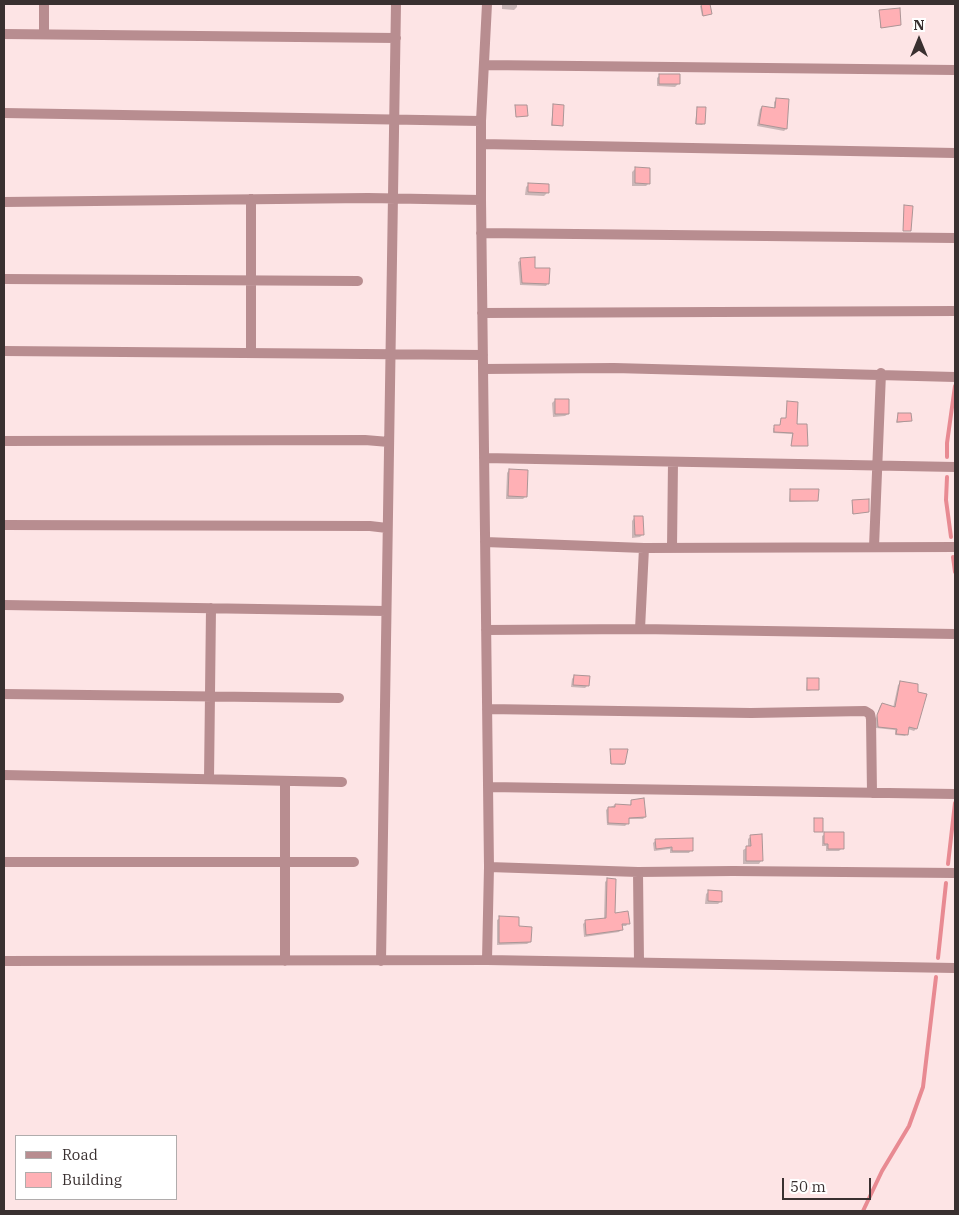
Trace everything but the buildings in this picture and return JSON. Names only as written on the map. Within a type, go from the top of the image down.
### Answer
[{"type":"street","points":[[44,4],[44,34]]},
{"type":"street","points":[[381,961],[396,4]]},
{"type":"street","points":[[486,4],[481,121],[481,233],[489,867],[488,960]]},
{"type":"street","points":[[4,34],[396,38]]},
{"type":"street","points":[[484,65],[955,70]]},
{"type":"street","points":[[4,114],[481,121]]},
{"type":"street","points":[[481,144],[955,153]]},
{"type":"street","points":[[252,198],[252,353]]},
{"type":"street","points":[[4,202],[252,198],[481,200]]},
{"type":"street","points":[[481,233],[955,238]]},
{"type":"street","points":[[4,279],[358,281]]},
{"type":"street","points":[[482,313],[955,311]]},
{"type":"street","points":[[4,351],[483,355]]},
{"type":"street","points":[[483,369],[614,368],[881,373],[955,377]]},
{"type":"street","points":[[874,547],[881,373]]},
{"type":"street","points":[[4,441],[365,440],[389,442]]},
{"type":"street","points":[[484,458],[955,467]]},
{"type":"street","points":[[672,548],[673,462]]},
{"type":"street","points":[[4,525],[360,526],[388,528]]},
{"type":"street","points":[[485,542],[644,548],[955,547]]},
{"type":"street","points":[[640,629],[644,548]]},
{"type":"street","points":[[4,605],[386,611]]},
{"type":"street","points":[[209,779],[211,608]]},
{"type":"street","points":[[486,630],[640,629],[955,634]]},
{"type":"street","points":[[4,694],[339,698]]},
{"type":"street","points":[[487,709],[751,713],[865,711],[870,714],[871,719],[872,793]]},
{"type":"street","points":[[4,775],[342,782]]},
{"type":"street","points":[[285,781],[285,961]]},
{"type":"street","points":[[488,787],[955,794]]},
{"type":"street","points":[[4,862],[354,862]]},
{"type":"street","points":[[489,867],[638,872],[733,871],[955,874]]},
{"type":"street","points":[[638,872],[638,962]]},
{"type":"street","points":[[4,961],[488,960],[955,968]]},
{"type":"waterway","points":[[947,457],[947,443],[955,386]]},
{"type":"waterway","points":[[947,477],[946,500],[951,537]]},
{"type":"waterway","points":[[953,557],[955,572]]},
{"type":"waterway","points":[[948,864],[955,803]]},
{"type":"waterway","points":[[938,958],[946,883]]},
{"type":"waterway","points":[[863,1211],[882,1171],[909,1126],[923,1087],[936,977]]}]
